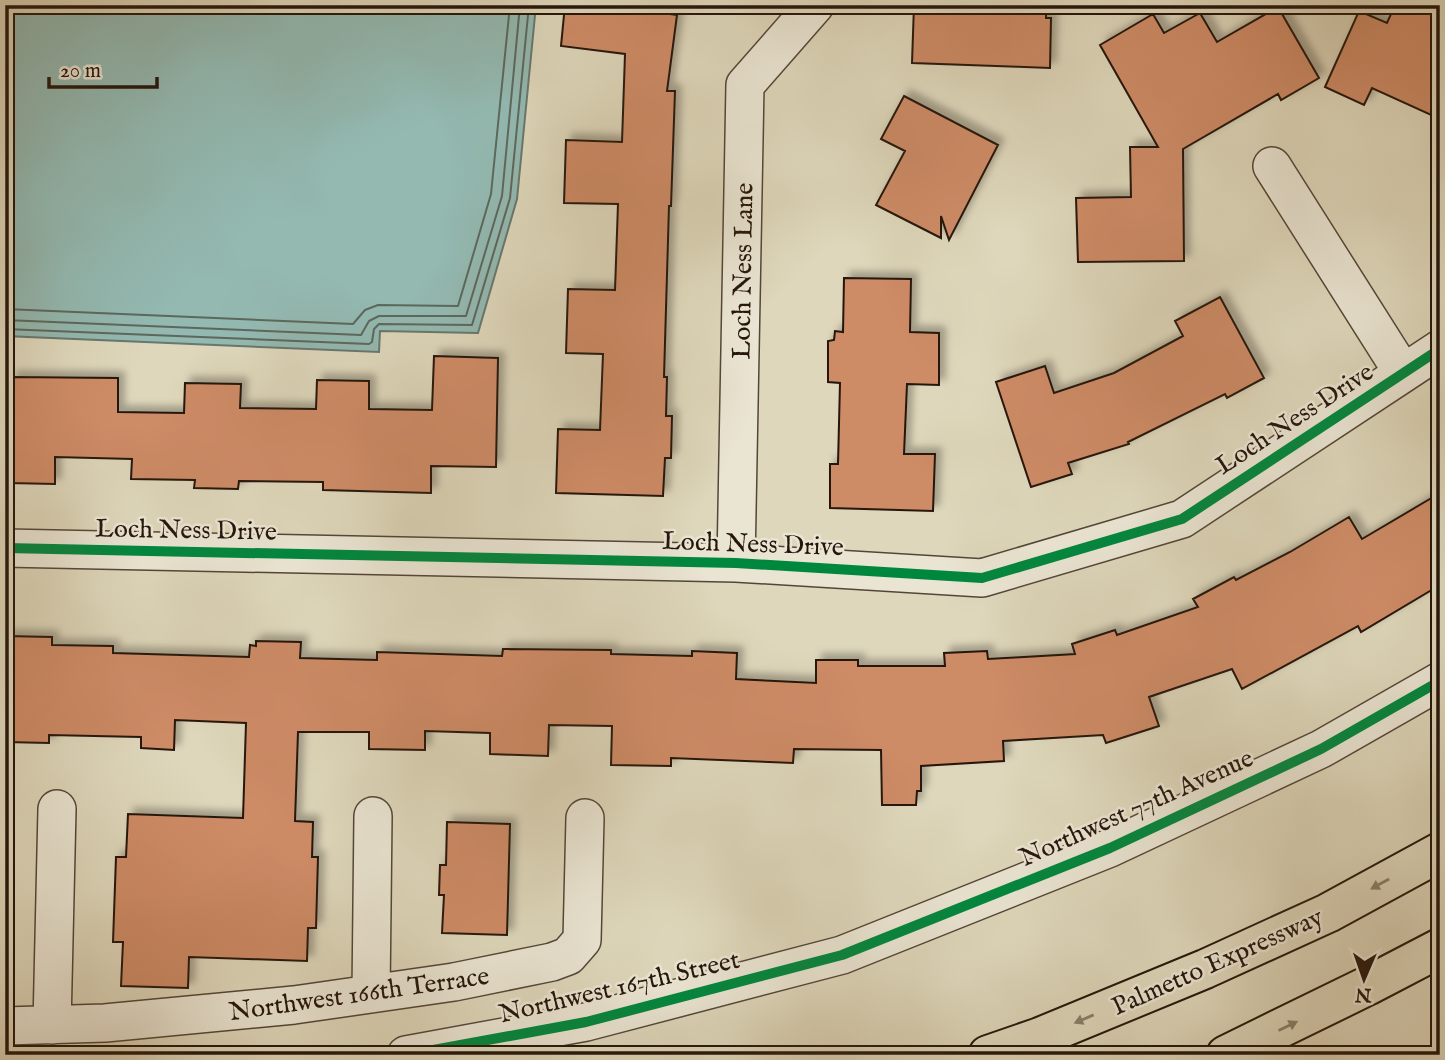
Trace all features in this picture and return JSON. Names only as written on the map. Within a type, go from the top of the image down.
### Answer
[{"type":"highway","name":"Palmetto Expressway","points":[[988,1055],[1040,1037],[1205,969],[1328,913],[1440,852]]},
{"type":"highway","points":[[1226,1055],[1440,948]]},
{"type":"street","name":"Loch Ness Lane","points":[[736,563],[746,85],[815,5]]},
{"type":"street","name":"Loch Ness Drive","points":[[1272,166],[1403,373]]},
{"type":"street","name":"Loch Ness Drive","points":[[5,548],[736,563],[982,578],[1182,519],[1440,349]]},
{"type":"street","name":"Northwest 77th Avenue","points":[[842,955],[1110,848],[1321,749],[1440,681]]},
{"type":"street","points":[[52,1025],[57,809]]},
{"type":"street","points":[[371,994],[373,816]]},
{"type":"street","name":"Northwest 166th Terrace","points":[[5,1026],[105,1023],[213,1014],[371,994],[530,967],[568,956],[582,940],[585,818]]},
{"type":"street","name":"Northwest 167th Street","points":[[406,1055],[586,1022],[842,955]]},
{"type":"water","points":[[5,5],[536,5],[517,199],[478,333],[380,331],[379,352],[5,336]]},
{"type":"building","points":[[565,5],[670,5],[669,14],[677,15],[667,91],[675,91],[664,377],[667,377],[666,416],[672,416],[671,458],[665,458],[663,496],[556,493],[558,429],[600,430],[603,354],[566,353],[568,289],[615,290],[618,204],[564,203],[566,140],[622,142],[625,54],[561,46]]},
{"type":"building","points":[[914,5],[1046,5],[1046,18],[1051,18],[1050,68],[912,63]]},
{"type":"building","points":[[1395,5],[1440,5],[1440,119],[1372,88],[1364,105],[1325,87],[1359,11],[1387,23]]},
{"type":"building","points":[[1278,7],[1319,78],[1281,100],[1278,94],[1183,149],[1184,261],[1078,262],[1076,198],[1131,197],[1130,147],[1158,147],[1100,45],[1153,14],[1164,33],[1200,13],[1217,42]]},
{"type":"building","points":[[904,96],[998,145],[949,240],[941,216],[941,238],[876,205],[905,151],[881,139]]},
{"type":"building","points":[[844,278],[911,279],[910,332],[939,333],[939,385],[907,384],[904,454],[935,454],[933,511],[830,508],[830,464],[838,464],[840,383],[828,382],[828,341],[834,340],[835,331],[843,332]]},
{"type":"building","points":[[1220,297],[1264,378],[1227,398],[1225,394],[1128,442],[1129,444],[1068,463],[1072,474],[1031,487],[996,382],[1045,366],[1054,393],[1114,373],[1183,336],[1175,321]]},
{"type":"building","points":[[434,356],[498,358],[496,467],[431,466],[431,493],[323,490],[323,482],[239,481],[238,489],[194,488],[195,480],[131,479],[132,459],[55,457],[55,484],[9,483],[11,377],[118,378],[118,412],[184,413],[185,383],[241,384],[240,408],[316,409],[317,380],[369,381],[369,409],[432,410]]},
{"type":"building","points":[[1440,493],[1440,585],[1361,632],[1358,626],[1242,689],[1232,669],[1149,697],[1159,726],[1106,743],[1103,735],[1003,741],[1004,761],[921,766],[921,791],[917,791],[916,805],[882,805],[881,750],[794,749],[793,763],[671,758],[671,766],[611,765],[612,726],[549,725],[548,756],[490,754],[490,733],[425,731],[425,750],[369,749],[369,732],[298,732],[295,821],[313,822],[312,857],[318,857],[316,928],[308,928],[307,961],[189,957],[188,988],[121,986],[123,942],[113,942],[116,857],[126,857],[128,814],[243,818],[246,723],[175,720],[174,750],[141,748],[141,737],[49,735],[49,743],[5,742],[6,636],[52,637],[52,645],[113,646],[113,653],[249,657],[250,645],[256,646],[256,641],[301,642],[300,658],[377,660],[377,652],[502,656],[503,649],[611,650],[611,654],[692,656],[692,651],[737,653],[736,679],[816,683],[816,660],[858,660],[858,666],[945,666],[944,653],[987,651],[988,659],[1075,654],[1072,644],[1115,630],[1117,635],[1198,607],[1193,599],[1290,552],[1349,517],[1362,539]]},
{"type":"building","points":[[447,822],[510,824],[507,935],[442,933],[444,895],[439,895],[440,865],[446,865]]},
{"type":"cycle path","points":[[5,548],[736,563],[982,578],[1182,519],[1440,349]]},
{"type":"cycle path","points":[[406,1055],[586,1022],[842,955],[1110,848],[1321,749],[1440,681]]}]
